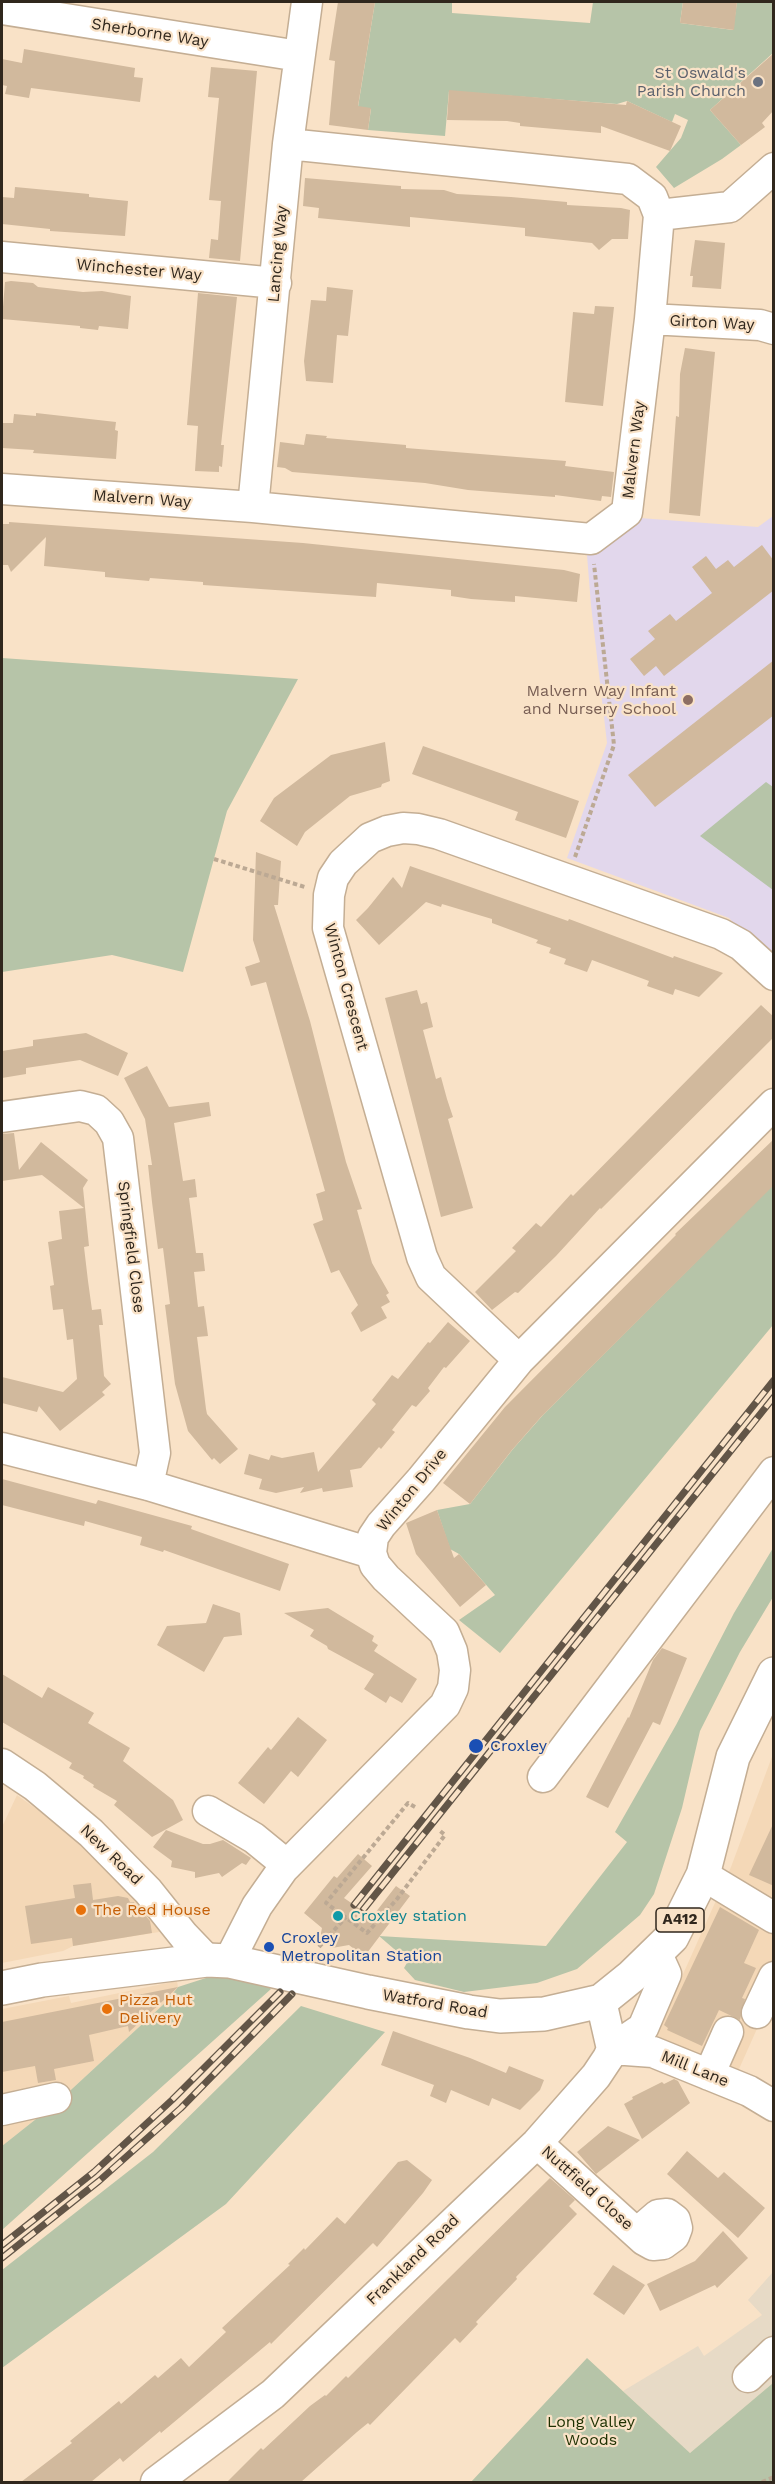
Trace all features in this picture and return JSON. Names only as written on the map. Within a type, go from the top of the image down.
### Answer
[{"type":"main road","name":"Watford Road","points":[[2,1988],[42,1980],[218,1961],[458,2010],[500,2016],[544,2014],[601,2001],[632,1976],[672,1937],[703,1875],[734,1756],[774,1674]]},
{"type":"street","name":"Lancing Way","points":[[253,507],[288,144],[307,2]]},
{"type":"street","name":"Sherborne Way","points":[[2,9],[299,56]]},
{"type":"street","points":[[288,144],[628,179],[652,197],[659,215],[730,207],[774,168]]},
{"type":"street","name":"Malvern Way","points":[[2,489],[253,507],[591,539],[627,512],[650,319],[659,215]]},
{"type":"street","name":"Winchester Way","points":[[2,257],[276,283]]},
{"type":"street","name":"Girton Way","points":[[650,319],[760,325],[774,329]]},
{"type":"street","name":"Winton Crescent","points":[[519,1360],[431,1277],[422,1257],[328,928],[329,895],[333,878],[343,863],[370,838],[403,828],[439,834],[721,934],[741,945],[774,975]]},
{"type":"street","name":"Winton Drive","points":[[218,1961],[287,1865],[446,1705],[453,1688],[455,1670],[452,1651],[444,1632],[375,1565],[371,1553],[374,1537],[381,1525],[421,1480],[519,1360],[774,1104]]},
{"type":"street","name":"Springfield Close","points":[[2,1117],[80,1106],[96,1110],[109,1122],[118,1138],[155,1453],[148,1485]]},
{"type":"street","points":[[2,1448],[148,1485],[371,1553]]},
{"type":"street","points":[[543,1777],[774,1472]]},
{"type":"street","name":"New Road","points":[[2,1764],[35,1786],[91,1833],[218,1961]]},
{"type":"street","points":[[208,1811],[254,1838],[287,1865]]},
{"type":"street","points":[[703,1875],[774,1918]]},
{"type":"street","points":[[601,2001],[612,2049],[643,2028],[666,1974],[656,1953]]},
{"type":"street","points":[[757,2013],[774,1977]]},
{"type":"street","points":[[709,2075],[728,2032]]},
{"type":"street","name":"Mill Lane","points":[[612,2049],[653,2052],[748,2091],[774,2106]]},
{"type":"street","name":"Frankland Road","points":[[156,2482],[273,2394],[537,2143],[596,2076],[612,2049]]},
{"type":"street","points":[[2,2110],[56,2098]]},
{"type":"street","name":"Nuttfield Close","points":[[537,2143],[637,2233]]},
{"type":"street","points":[[748,2377],[774,2352]]},
{"type":"path","points":[[567,880],[614,745],[591,539]]},
{"type":"path","points":[[214,859],[329,895]]},
{"type":"path","points":[[414,1808],[408,1803],[326,1903],[367,1933],[445,1835],[439,1830]]},
{"type":"path","points":[[319,1947],[346,1917]]},
{"type":"path","points":[[762,2482],[774,2477]]},
{"type":"shaded area","name":"Malvern Way Infant and Nursery School","points":[[773,516],[773,966],[729,918],[567,858],[607,743],[587,555],[640,518],[758,527]]},
{"type":"shaded area","points":[[773,1754],[773,1993],[735,2078],[654,2039],[731,1867]]},
{"type":"shaded area","points":[[17,1795],[74,1836],[142,1902],[165,1931],[73,1946],[63,1951],[2,1963],[2,1827]]},
{"type":"shaded area","points":[[177,1981],[178,1987],[165,2003],[60,2100],[2,2146],[2,2009],[69,1996],[71,2003]]},
{"type":"shaded area","points":[[773,2272],[773,2383],[690,2453],[623,2391],[698,2346],[704,2356],[762,2315],[748,2300]]},
{"type":"green space","points":[[375,2],[452,2],[452,13],[590,23],[593,2],[683,2],[680,23],[733,30],[737,2],[773,2],[773,53],[710,110],[741,145],[674,188],[656,167],[681,138],[688,120],[675,114],[672,122],[627,101],[617,104],[449,91],[445,136],[368,130],[371,109],[358,107]]},
{"type":"green space","points":[[2,658],[298,679],[227,811],[183,972],[112,955],[2,972]]},
{"type":"green space","points":[[766,782],[773,787],[773,890],[700,836]]},
{"type":"green space","points":[[773,1185],[773,1325],[500,1653],[459,1620],[495,1595],[459,1554],[450,1549],[437,1510],[470,1504],[543,1415]]},
{"type":"green space","points":[[773,1548],[773,1597],[740,1652],[700,1731],[682,1808],[654,1894],[640,1915],[577,1969],[537,1983],[464,1992],[415,1980],[404,1968],[408,1961],[379,1936],[546,1946],[627,1842],[615,1832],[676,1725],[734,1613]]},
{"type":"green space","points":[[209,1977],[238,1977],[265,1983],[271,1989],[2,2230],[2,2146],[60,2100],[165,2003],[178,1987]]},
{"type":"green space","points":[[301,2006],[385,2032],[226,2204],[2,2368],[2,2270],[153,2152]]},
{"type":"green space","name":"Long Valley Woods","points":[[587,2358],[690,2453],[773,2383],[773,2482],[471,2482]]},
{"type":"building","points":[[338,2],[375,2],[358,106],[371,108],[368,130],[329,125],[335,61],[329,60]]},
{"type":"building","points":[[683,2],[737,2],[734,30],[680,23]]},
{"type":"building","points":[[24,49],[135,68],[134,77],[143,78],[140,102],[31,88],[29,98],[5,94],[7,86],[2,85],[2,59],[22,63]]},
{"type":"building","name":"St Oswald's Parish Church","points":[[774,53],[774,110],[762,123],[765,127],[741,145],[710,110]]},
{"type":"building","points":[[211,67],[257,71],[240,261],[209,258],[211,239],[218,240],[221,201],[209,200],[219,98],[208,97]]},
{"type":"building","points":[[449,90],[626,105],[627,101],[681,126],[670,151],[601,126],[601,133],[520,126],[520,123],[507,121],[447,120]]},
{"type":"building","points":[[305,178],[401,186],[401,189],[444,190],[457,194],[567,202],[567,205],[621,208],[630,210],[628,239],[612,239],[599,250],[592,243],[525,236],[525,228],[410,217],[410,227],[318,218],[319,208],[303,206]]},
{"type":"building","points":[[15,187],[89,194],[89,197],[128,201],[125,236],[50,231],[50,229],[2,224],[2,197],[14,198]]},
{"type":"building","points":[[695,240],[725,243],[721,289],[692,287],[693,276],[690,276]]},
{"type":"building","points":[[5,282],[33,283],[38,287],[83,292],[102,291],[131,296],[128,329],[99,326],[98,330],[80,328],[80,326],[2,319]]},
{"type":"building","points":[[327,287],[353,290],[348,336],[337,335],[333,383],[306,381],[304,361],[311,300],[326,301]]},
{"type":"building","points":[[198,293],[237,297],[221,445],[224,445],[222,467],[219,466],[219,472],[195,471],[198,426],[187,425]]},
{"type":"building","points":[[595,306],[614,307],[603,406],[565,402],[573,312],[594,314]]},
{"type":"building","points":[[685,348],[715,352],[700,516],[669,513],[676,416],[679,417],[680,374]]},
{"type":"building","points":[[36,413],[116,422],[115,430],[118,431],[116,459],[33,453],[34,450],[2,448],[2,423],[13,423],[14,414],[36,416]]},
{"type":"building","points":[[306,434],[406,445],[406,448],[566,461],[565,466],[614,472],[611,497],[602,496],[601,501],[555,495],[555,497],[468,490],[425,483],[292,472],[277,467],[280,442],[304,445]]},
{"type":"building","points":[[9,522],[303,543],[564,570],[580,574],[577,602],[515,596],[515,602],[471,599],[451,596],[451,590],[377,583],[376,597],[203,585],[203,582],[150,578],[149,581],[105,577],[105,572],[44,566],[46,537],[11,572],[8,565],[2,565],[3,524],[9,524]]},
{"type":"building","points":[[762,545],[774,561],[774,590],[664,676],[656,666],[644,676],[630,659],[655,639],[648,631],[670,614],[676,621],[712,593],[692,567],[706,556],[716,569],[728,560],[734,567]]},
{"type":"building","points":[[774,660],[774,715],[655,807],[628,775]]},
{"type":"building","points":[[385,742],[390,781],[382,784],[381,787],[350,796],[305,832],[297,846],[260,821],[274,798],[331,755]]},
{"type":"building","points":[[423,746],[579,801],[566,838],[515,820],[518,812],[412,774]]},
{"type":"building","points":[[256,852],[281,861],[278,905],[274,905],[310,1021],[346,1162],[362,1209],[357,1210],[372,1263],[389,1293],[386,1295],[390,1302],[381,1307],[387,1318],[361,1332],[351,1313],[358,1305],[339,1270],[331,1273],[313,1224],[323,1220],[316,1194],[325,1191],[266,982],[251,986],[245,967],[260,962],[253,940]]},
{"type":"building","points":[[410,866],[568,921],[569,919],[673,958],[674,956],[723,973],[699,997],[675,989],[673,995],[647,986],[649,981],[592,960],[587,972],[564,964],[566,959],[549,953],[551,948],[536,943],[538,940],[492,923],[492,919],[442,904],[441,907],[426,902],[379,945],[356,920],[393,877],[402,888]]},
{"type":"building","points":[[417,990],[421,1004],[427,1002],[433,1027],[423,1030],[436,1079],[441,1077],[453,1117],[448,1119],[473,1208],[441,1217],[385,998]]},
{"type":"building","points":[[761,1005],[774,1017],[774,1037],[600,1208],[518,1293],[515,1292],[492,1310],[475,1292],[516,1251],[512,1248],[536,1223],[541,1227],[571,1194],[573,1196]]},
{"type":"building","points":[[86,1033],[128,1053],[118,1076],[80,1060],[26,1068],[26,1074],[2,1078],[2,1051],[33,1046],[33,1040]]},
{"type":"building","points":[[147,1066],[169,1107],[209,1102],[211,1116],[174,1123],[183,1181],[195,1179],[197,1197],[189,1198],[196,1253],[203,1253],[205,1271],[194,1272],[198,1307],[204,1306],[208,1336],[197,1337],[206,1409],[207,1414],[238,1449],[220,1464],[214,1458],[212,1460],[188,1431],[175,1384],[165,1305],[170,1304],[163,1248],[158,1249],[148,1165],[152,1165],[145,1119],[124,1078]]},
{"type":"building","points":[[14,1133],[19,1170],[41,1142],[88,1180],[83,1188],[89,1246],[84,1247],[92,1310],[101,1309],[103,1325],[99,1325],[104,1376],[111,1384],[102,1392],[105,1395],[60,1431],[39,1406],[37,1412],[2,1403],[2,1377],[63,1392],[77,1379],[73,1339],[67,1340],[63,1309],[53,1310],[50,1286],[54,1285],[48,1242],[62,1239],[59,1211],[84,1208],[42,1175],[2,1181],[2,1134]]},
{"type":"building","points":[[774,1139],[774,1185],[541,1417],[470,1504],[443,1483],[505,1407],[675,1234]]},
{"type":"building","points":[[448,1322],[470,1341],[446,1368],[444,1367],[428,1388],[430,1391],[416,1407],[412,1405],[392,1430],[395,1432],[381,1449],[379,1447],[361,1468],[350,1470],[353,1487],[323,1492],[322,1488],[300,1493],[304,1487],[276,1493],[259,1489],[262,1479],[244,1474],[249,1454],[269,1460],[271,1455],[282,1458],[314,1452],[318,1472],[376,1404],[372,1400],[392,1375],[398,1379],[428,1342],[430,1343]]},
{"type":"building","points":[[2,1479],[96,1504],[98,1500],[192,1526],[191,1529],[289,1564],[280,1591],[164,1550],[163,1552],[140,1545],[142,1537],[85,1521],[84,1526],[2,1505]]},
{"type":"building","points":[[437,1510],[454,1558],[459,1554],[486,1585],[460,1607],[416,1554],[406,1523]]},
{"type":"building","points":[[213,1604],[240,1613],[242,1635],[224,1637],[204,1672],[157,1645],[167,1626],[206,1623]]},
{"type":"building","points":[[328,1608],[374,1636],[372,1641],[378,1645],[374,1651],[417,1679],[402,1703],[390,1696],[386,1703],[364,1689],[374,1674],[328,1649],[327,1646],[310,1636],[314,1630],[284,1613]]},
{"type":"building","points":[[662,1648],[687,1658],[660,1725],[653,1722],[608,1808],[586,1797],[629,1718],[653,1660]]},
{"type":"building","points":[[2,1674],[42,1698],[48,1687],[94,1713],[88,1723],[130,1748],[123,1761],[173,1800],[183,1820],[152,1837],[114,1805],[117,1801],[93,1787],[94,1785],[83,1778],[84,1776],[69,1768],[72,1763],[2,1722]]},
{"type":"building","points":[[298,1717],[327,1740],[298,1777],[291,1771],[264,1804],[238,1783],[268,1747],[271,1750]]},
{"type":"building","points":[[774,1822],[774,1886],[749,1875]]},
{"type":"building","points":[[166,1830],[203,1844],[223,1840],[251,1858],[246,1865],[242,1863],[222,1877],[219,1873],[195,1878],[195,1872],[171,1867],[172,1861],[153,1847]]},
{"type":"building","name":"Croxley station","points":[[358,1854],[372,1866],[344,1898],[372,1917],[396,1886],[410,1896],[364,1957],[349,1945],[332,1948],[320,1938],[322,1928],[304,1913],[334,1876],[337,1878]]},
{"type":"building","name":"The Red House","points":[[91,1883],[93,1900],[118,1896],[134,1902],[138,1916],[145,1915],[150,1921],[152,1933],[73,1946],[72,1938],[31,1944],[25,1906],[75,1898],[73,1885]]},
{"type":"building","points":[[720,1907],[759,1930],[744,1963],[756,1968],[742,1998],[745,1999],[740,2020],[719,2010],[702,2046],[667,2030],[668,2028],[664,2025]]},
{"type":"building","points":[[178,1987],[129,2032],[128,2026],[89,2035],[94,2061],[54,2069],[56,2080],[38,2083],[35,2066],[2,2072],[2,2022]]},
{"type":"building","points":[[393,2031],[506,2073],[509,2066],[544,2080],[540,2090],[520,2110],[492,2098],[489,2106],[451,2090],[446,2103],[430,2096],[434,2085],[381,2065]]},
{"type":"building","points":[[674,2079],[678,2081],[690,2103],[642,2139],[624,2104],[633,2099],[632,2097],[662,2082],[664,2084]]},
{"type":"building","points":[[608,2126],[640,2140],[596,2174],[577,2152]]},
{"type":"building","points":[[687,2151],[718,2178],[724,2172],[765,2208],[738,2238],[667,2174]]},
{"type":"building","points":[[407,2160],[432,2180],[423,2193],[377,2247],[373,2243],[271,2344],[270,2342],[161,2433],[160,2431],[123,2462],[120,2458],[91,2482],[21,2482],[72,2443],[70,2441],[119,2401],[121,2404],[155,2375],[158,2378],[181,2358],[189,2367],[226,2332],[222,2328],[290,2265],[288,2264],[304,2248],[305,2250],[337,2217],[345,2224],[398,2162]]},
{"type":"building","points":[[550,2178],[575,2200],[569,2206],[577,2214],[516,2277],[517,2279],[476,2322],[478,2324],[460,2343],[455,2338],[370,2425],[368,2423],[357,2432],[301,2482],[227,2482],[261,2448],[263,2450],[346,2376],[348,2378]]},
{"type":"building","points":[[723,2231],[748,2258],[717,2288],[715,2285],[660,2311],[647,2284],[695,2261]]},
{"type":"building","points":[[613,2265],[645,2285],[624,2315],[593,2294]]},
{"type":"railway","points":[[354,1905],[774,1380]]},
{"type":"railway","points":[[363,1910],[774,1397]]},
{"type":"railway","points":[[2,2245],[94,2172],[172,2100],[280,1992]]},
{"type":"railway","points":[[2,2258],[99,2181],[181,2108],[292,1994]]},
{"type":"place","name":"St Oswald's Parish Church","points":[[758,82]]},
{"type":"place","name":"Malvern Way Infant and Nursery School","points":[[688,700]]},
{"type":"place","name":"Croxley","points":[[476,1746]]},
{"type":"place","name":"The Red House","points":[[81,1910]]},
{"type":"place","name":"Croxley station","points":[[338,1916]]},
{"type":"place","name":"Croxley Metropolitan Station","points":[[269,1947]]},
{"type":"place","name":"Pizza Hut Delivery","points":[[107,2009]]}]
